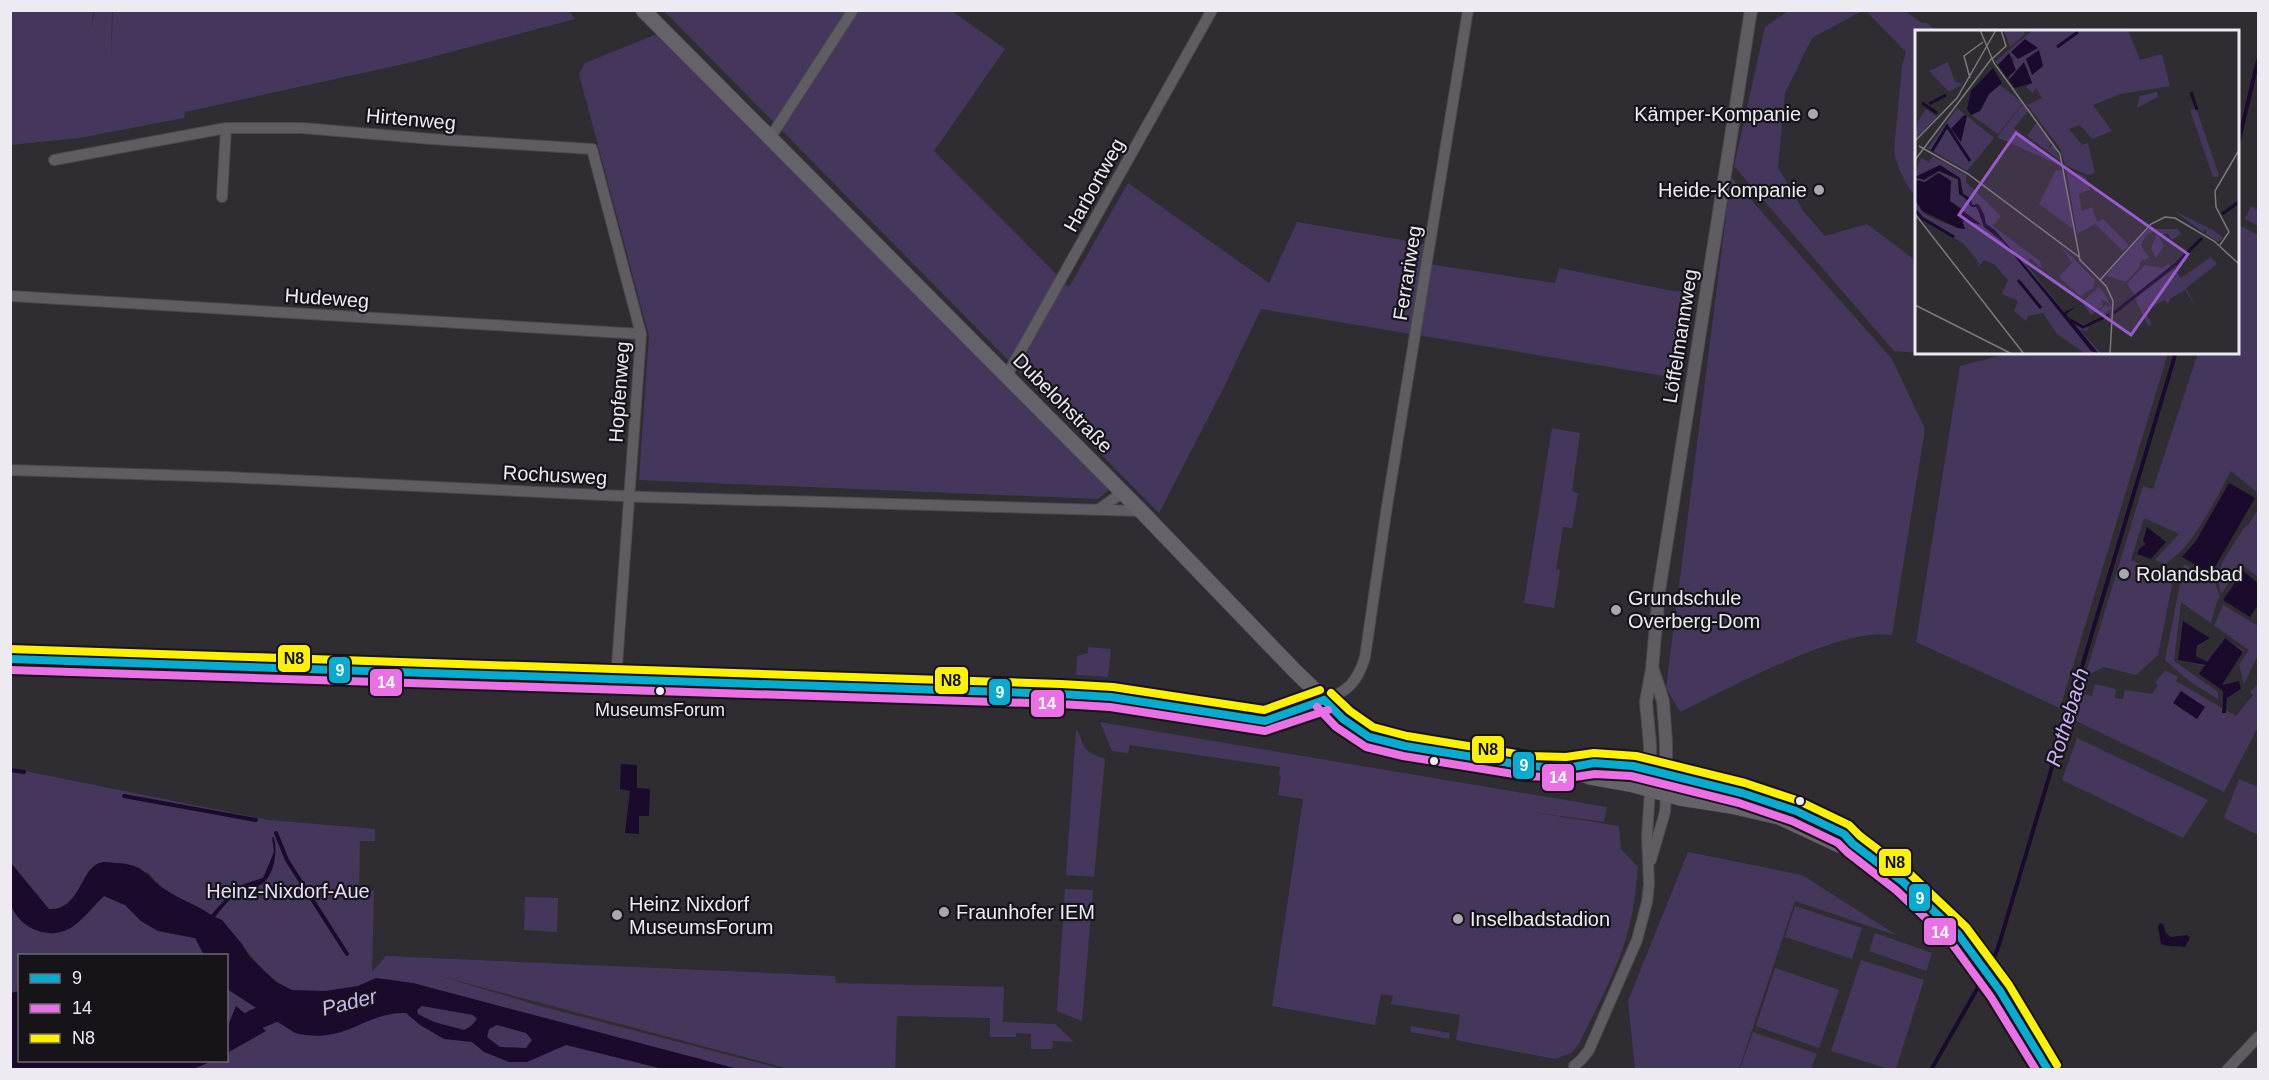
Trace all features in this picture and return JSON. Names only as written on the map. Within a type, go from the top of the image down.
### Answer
[{"type":"main road","name":"Dubelohstraße","points":[[643,10],[1353,727],[1369,736],[1405,746],[1488,761],[1567,768]]},
{"type":"main road","points":[[1567,768],[1594,764],[1633,766],[1650,770],[1742,793],[1796,811],[1844,834],[1853,844],[1926,903],[1958,934],[2029,1036],[2048,1070]]},
{"type":"main road","points":[[1567,768],[1590,777],[1779,817],[1839,844],[1853,844]]},
{"type":"street","points":[[770,138],[853,10]]},
{"type":"street","name":"Harbortweg","points":[[1006,377],[1212,10]]},
{"type":"street","name":"Ferrariweg","points":[[1324,700],[1341,695],[1355,681],[1361,672],[1365,657],[1387,506],[1468,10]]},
{"type":"street","name":"Löffelmannweg","points":[[1650,790],[1646,702],[1652,669],[1659,591],[1751,10]]},
{"type":"street","points":[[222,196],[226,128]]},
{"type":"street","name":"Hirtenweg","points":[[54,160],[226,128],[302,128],[592,149]]},
{"type":"street","name":"Hopfenweg","points":[[592,149],[642,334],[616,679]]},
{"type":"street","name":"Hudeweg","points":[[10,296],[642,334]]},
{"type":"street","name":"Rochusweg","points":[[10,470],[227,477],[630,496],[1141,511]]},
{"type":"street","points":[[1099,509],[1122,493]]},
{"type":"street","points":[[10,659],[1074,694],[1111,697],[1265,721],[1324,700]]},
{"type":"street","name":"Löffelmannweg","points":[[1652,669],[1663,701],[1666,794]]},
{"type":"street","points":[[1574,1066],[1589,1050],[1637,940],[1647,902],[1650,866],[1647,836],[1650,790]]},
{"type":"street","points":[[1650,866],[1665,812],[1666,794]]},
{"type":"street","points":[[2227,1070],[2259,1037]]},
{"type":"green space","points":[[671,10],[952,11],[1005,49],[934,151],[1069,287],[1128,183],[1269,283],[1297,222],[1424,244],[1422,263],[1555,283],[1559,268],[1673,291],[1696,293],[1682,379],[1261,309],[1159,513],[665,12]]},
{"type":"green space","points":[[1858,10],[1860,12],[1812,38],[1785,93],[1778,167],[1804,212],[1825,236],[1867,224],[1915,260],[1915,353],[1894,351],[1734,166],[1765,27],[1788,11]]},
{"type":"green space","points":[[11,11],[93,11],[92,30],[94,11],[112,11],[111,60],[113,11],[569,11],[575,19],[413,62],[185,112],[184,118],[79,138],[11,145]]},
{"type":"green space","points":[[1866,11],[1905,11],[1935,30],[1915,30],[1915,196],[1902,175],[1894,151],[1902,66],[1906,52]]},
{"type":"green space","points":[[657,34],[1110,489],[1098,499],[639,480],[649,336],[579,74],[585,63]]},
{"type":"green space","points":[[1731,177],[1892,359],[1925,429],[1892,635],[1870,635],[1815,649],[1755,675],[1680,712],[1666,688]]},
{"type":"green space","points":[[2251,206],[2258,210],[2258,226],[2245,219]]},
{"type":"green space","points":[[2239,225],[2258,235],[2258,493],[2231,471],[2195,535],[2176,556],[2165,564],[2155,560],[2179,534],[2144,518],[2131,560],[2173,580],[2158,655],[2136,675],[2104,667],[2090,674],[2084,694],[2092,696],[2095,684],[2116,689],[2115,698],[2123,699],[2125,690],[2152,694],[2158,685],[2155,683],[2165,670],[2178,677],[2176,681],[2222,708],[2223,691],[2199,674],[2205,666],[2178,660],[2183,621],[2210,638],[2197,647],[2196,656],[2207,662],[2224,638],[2244,651],[2222,685],[2239,681],[2241,689],[2227,698],[2226,710],[2236,716],[2253,695],[2250,692],[2258,684],[2258,727],[2224,792],[2072,719],[2143,486],[2153,489],[2198,354],[2239,354]]},
{"type":"green space","points":[[2005,354],[2168,354],[2060,708],[1916,642],[1960,366]]},
{"type":"green space","points":[[1552,428],[1580,433],[1572,491],[1578,493],[1572,528],[1563,527],[1556,569],[1560,570],[1554,608],[1524,603]]},
{"type":"green space","points":[[2258,510],[2258,577],[2242,565],[2221,594],[2217,576],[2222,563]]},
{"type":"green space","points":[[2184,564],[2215,582],[2220,597],[2212,624],[2181,603],[2174,661],[2218,692],[2218,699],[2189,681],[2165,660]]},
{"type":"green space","points":[[2223,605],[2258,626],[2258,655],[2244,684],[2239,665],[2249,650],[2214,626]]},
{"type":"green space","points":[[1088,647],[1111,649],[1108,677],[1076,675],[1077,656],[1088,653]]},
{"type":"green space","name":"Inselbadstadion","points":[[1100,722],[1607,807],[1604,822],[1525,811],[1619,826],[1621,849],[1638,867],[1632,913],[1620,957],[1579,1044],[1571,1053],[1555,1059],[1456,1040],[1460,1015],[1391,1004],[1393,996],[1381,994],[1375,1025],[1272,1006],[1303,799],[1278,795],[1280,767],[1130,745],[1128,753],[1112,751]]},
{"type":"green space","points":[[1076,730],[1087,750],[1105,759],[1094,877],[1066,875]]},
{"type":"green space","points":[[2077,738],[2208,800],[2183,838],[2062,780]]},
{"type":"green space","name":"Heinz-Nixdorf-Aue","points":[[10,768],[269,820],[375,829],[375,841],[360,841],[359,889],[374,891],[372,972],[386,956],[835,976],[836,983],[1004,987],[1003,1022],[1055,1024],[1074,1042],[1053,1041],[1052,1049],[1031,1049],[1031,1034],[1016,1033],[1016,1037],[990,1037],[990,1018],[897,1016],[895,1069],[789,1069],[436,975],[540,1006],[782,1069],[187,1069],[185,1062],[228,1062],[228,990],[264,1012],[291,990],[269,975],[217,919],[164,889],[148,872],[80,888],[63,906],[49,910],[11,863]]},
{"type":"green space","points":[[2239,779],[2258,787],[2258,835],[2224,818]]},
{"type":"green space","points":[[1688,852],[1802,875],[1898,936],[1795,901],[1739,1069],[1635,1069],[1628,1001]]},
{"type":"green space","points":[[1065,889],[1093,890],[1082,1021],[1057,1011]]},
{"type":"green space","name":"Heinz-Nixdorf-Aue","points":[[104,896],[125,905],[141,921],[158,931],[195,938],[203,954],[18,954],[18,991],[11,993],[10,904],[23,922],[70,928]]},
{"type":"green space","points":[[525,897],[558,898],[557,932],[524,930]]},
{"type":"green space","points":[[1795,906],[1862,928],[1852,959],[1785,937]]},
{"type":"green space","points":[[1875,933],[1932,953],[1926,971],[1869,951]]},
{"type":"green space","points":[[1861,960],[1924,980],[1896,1069],[1889,1069],[1831,1051]]},
{"type":"green space","points":[[1775,968],[1839,990],[1819,1048],[1756,1026]]},
{"type":"green space","points":[[1411,1026],[1450,1033],[1449,1039],[1410,1032]]},
{"type":"green space","points":[[1753,1032],[1817,1054],[1811,1069],[1740,1069]]},
{"type":"water","points":[[2229,483],[2255,498],[2211,574],[2182,557],[2196,541]]},
{"type":"water","points":[[2147,527],[2166,542],[2151,559],[2137,554],[2139,549],[2146,544],[2143,541]]},
{"type":"water","points":[[2243,571],[2258,583],[2258,605],[2250,617],[2223,600]]},
{"type":"water","points":[[2183,621],[2210,638],[2197,646],[2196,656],[2207,662],[2225,638],[2243,652],[2222,685],[2239,681],[2241,689],[2227,698],[2226,713],[2222,713],[2223,691],[2199,674],[2205,665],[2178,660]]},
{"type":"water","points":[[2181,691],[2205,707],[2197,719],[2173,703]]},
{"type":"water","points":[[621,764],[637,765],[637,788],[650,789],[649,816],[639,816],[639,834],[625,833],[630,791],[620,789]]},
{"type":"water","name":"Pader","points":[[272,837],[275,843],[275,857],[269,877],[260,885],[232,898],[215,917],[222,920],[249,956],[276,982],[292,990],[325,991],[358,986],[376,978],[413,983],[738,1069],[663,1069],[566,1045],[527,1062],[509,1062],[484,1052],[472,1042],[444,1039],[420,1025],[406,1013],[385,1015],[328,1035],[314,1036],[295,1033],[228,990],[228,954],[203,954],[195,938],[158,931],[141,921],[125,905],[104,896],[74,926],[52,933],[27,926],[15,913],[10,901],[11,863],[49,909],[67,904],[91,869],[103,862],[139,868],[166,890],[211,915],[228,896],[244,884],[263,878],[274,852]],"holes":[[[422,1006],[473,1015],[477,1019],[464,1030],[434,1022],[418,1014],[417,1010]],[[497,1025],[526,1033],[532,1040],[526,1048],[500,1047],[487,1037],[489,1029]]]},
{"type":"water","points":[[2160,923],[2171,937],[2187,935],[2190,938],[2185,947],[2161,944],[2158,927]]},
{"type":"water","points":[[18,991],[18,1062],[210,1062],[191,1070],[11,1069],[11,993]]},
{"type":"water","points":[[236,1006],[266,1031],[228,1052],[228,1026]]},
{"type":"waterway","name":"Rothebach","points":[[2239,140],[2258,60]]},
{"type":"waterway","name":"Rothebach","points":[[1989,969],[1998,948],[2175,354]]},
{"type":"waterway","points":[[10,770],[24,772]]},
{"type":"waterway","points":[[124,796],[256,820]]},
{"type":"waterway","points":[[276,833],[287,860],[347,954]]},
{"type":"waterway","name":"Rothebach","points":[[1931,1070],[1985,975]]},
{"type":"waterway","points":[[228,1036],[254,1020],[288,1006]]},
{"type":"transit line","name":"N8","points":[[10,649],[1061,684],[1113,687],[1264,710],[1320,690]]},
{"type":"transit line","name":"9","points":[[10,659],[1060,694],[1111,697],[1265,721],[1324,700]]},
{"type":"transit line","name":"14","points":[[10,670],[1060,704],[1110,707],[1265,731],[1328,710]]},
{"type":"transit line","name":"N8","points":[[1331,693],[1350,711],[1373,727],[1407,736],[1529,756],[1566,757],[1594,753],[1636,756],[1745,783],[1799,801],[1849,825],[1910,874],[1966,927],[2009,985],[2057,1065]]},
{"type":"transit line","name":"9","points":[[1324,700],[1343,719],[1369,737],[1405,746],[1528,766],[1567,768],[1594,763],[1633,766],[1742,793],[1796,811],[1844,834],[1853,844],[1903,882],[1958,934],[2000,991],[2048,1070]]},
{"type":"transit line","name":"14","points":[[1317,707],[1336,727],[1366,747],[1403,756],[1526,776],[1568,778],[1595,774],[1631,776],[1739,803],[1792,821],[1838,843],[1896,890],[1950,941],[1991,997],[2036,1070]]},
{"type":"place","name":"Kämper-Kompanie","points":[[1813,114]]},
{"type":"place","name":"Heide-Kompanie","points":[[1819,190]]},
{"type":"place","name":"Rolandsbad","points":[[2124,574]]},
{"type":"place","name":"Grundschule Overberg-Dom","points":[[1616,610]]},
{"type":"place","name":"MuseumsForum","points":[[660,691]]},
{"type":"place","name":"Fraunhofer IEM","points":[[944,912]]},
{"type":"place","name":"Heinz Nixdorf MuseumsForum","points":[[617,915]]},
{"type":"place","name":"Inselbadstadion","points":[[1458,919]]}]
